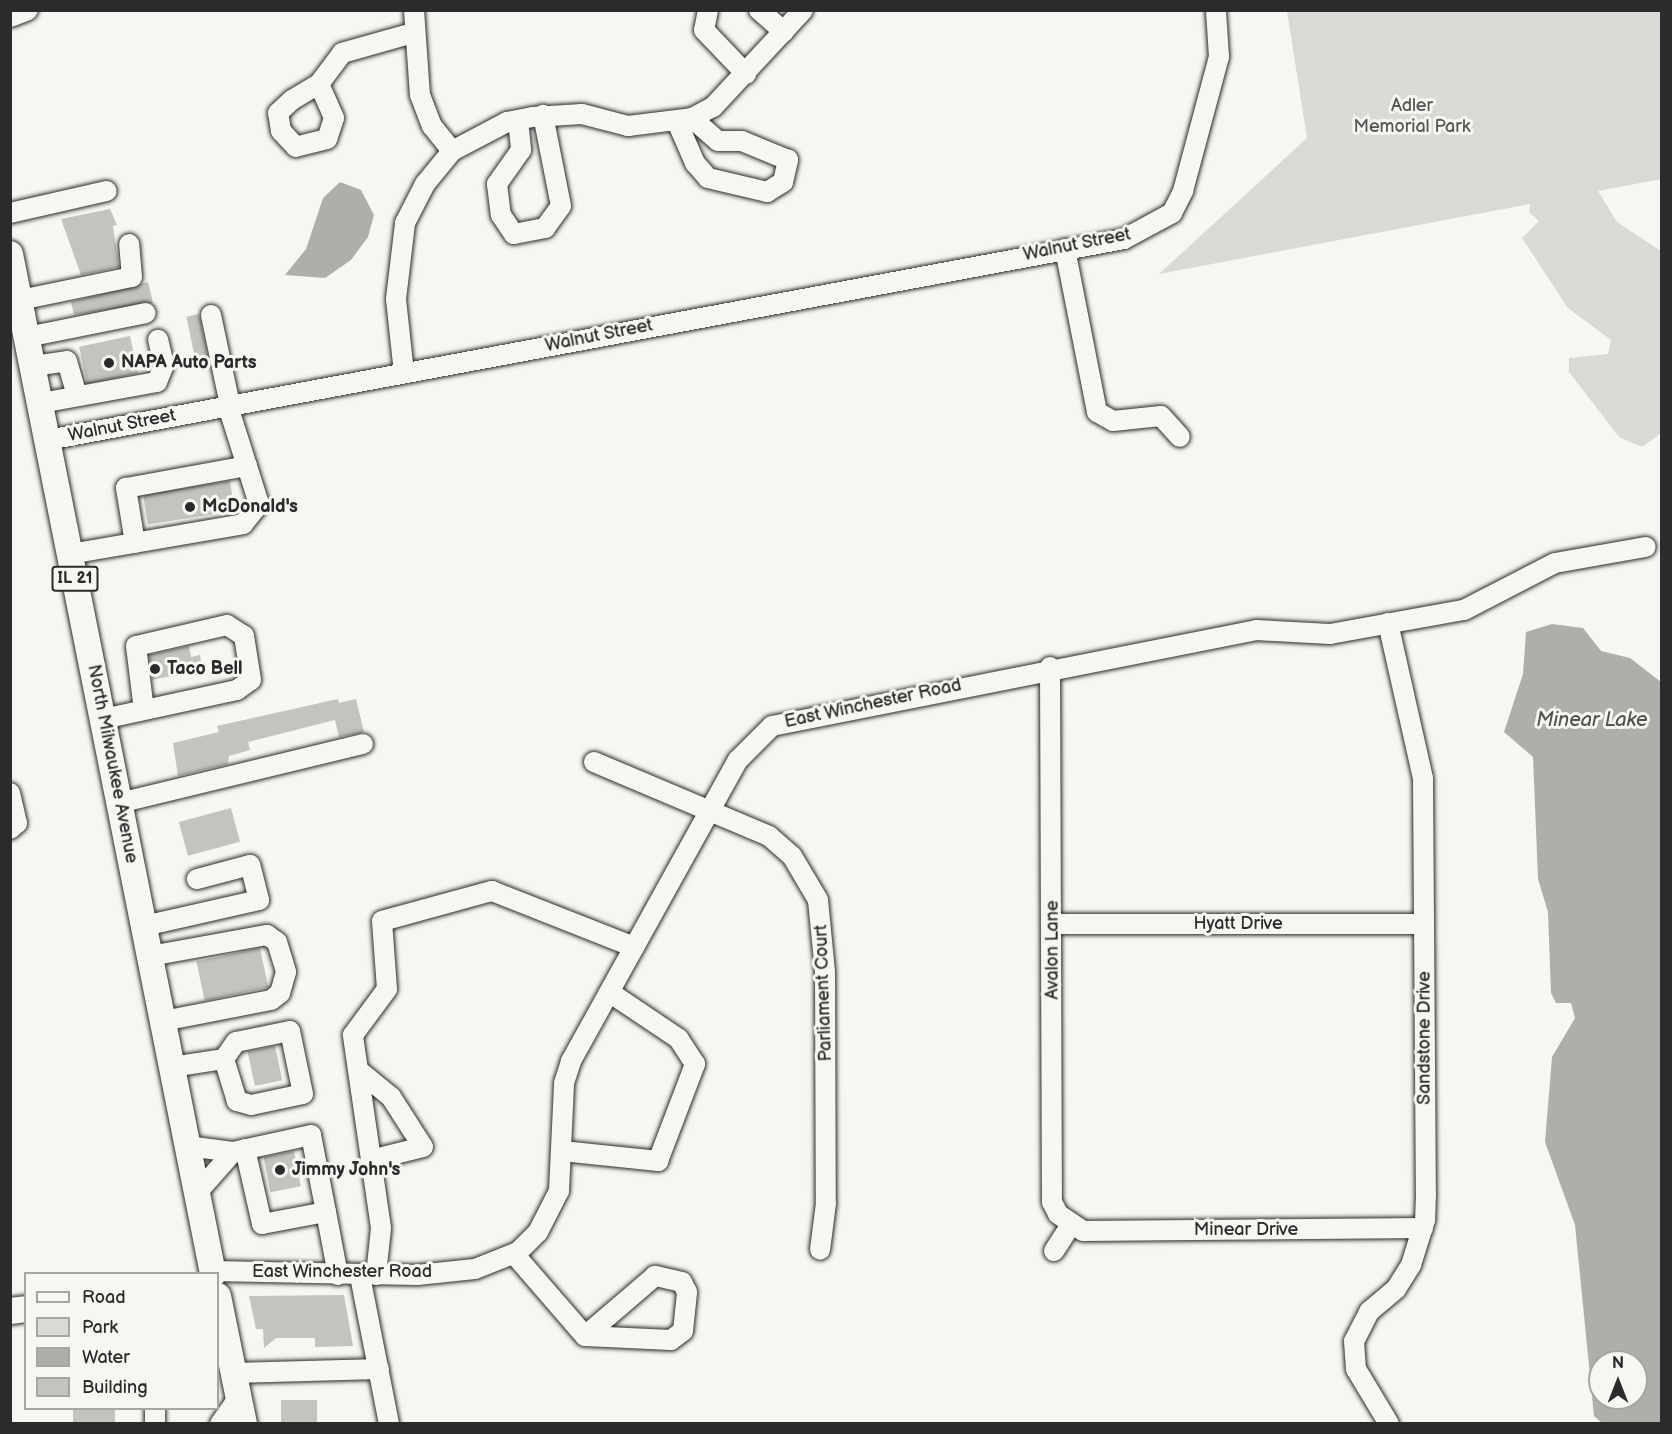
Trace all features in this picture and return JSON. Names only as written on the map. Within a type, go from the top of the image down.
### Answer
[{"type":"main road","name":"North Milwaukee Avenue","points":[[10,254],[172,1067],[196,1194],[207,1272]]},
{"type":"main road","points":[[219,1301],[244,1424]]},
{"type":"street","points":[[10,17],[28,10]]},
{"type":"street","points":[[414,10],[413,33],[420,95],[432,126],[452,151]]},
{"type":"street","points":[[708,10],[704,30],[746,74]]},
{"type":"street","points":[[759,10],[784,32]]},
{"type":"street","points":[[404,373],[396,299],[405,223],[425,184],[452,151],[518,120],[543,116],[582,114],[628,126],[685,121],[713,107],[803,10]]},
{"type":"street","name":"Walnut Street","points":[[48,440],[1065,249],[1150,229],[1172,213],[1183,191],[1219,57],[1216,10]]},
{"type":"street","points":[[319,84],[342,53],[413,33]]},
{"type":"street","points":[[518,120],[521,150],[497,184],[501,215],[514,234],[545,228],[561,206],[543,116]]},
{"type":"street","points":[[685,121],[718,141],[742,141],[788,160],[783,182],[767,192],[708,178],[695,163],[685,121]]},
{"type":"street","points":[[10,213],[107,191]]},
{"type":"street","points":[[20,300],[132,276],[129,244]]},
{"type":"street","points":[[1065,249],[1097,412],[1113,422],[1161,416],[1180,437]]},
{"type":"street","points":[[27,338],[146,314]]},
{"type":"street","points":[[70,554],[243,524],[259,504],[229,406],[211,315]]},
{"type":"street","points":[[41,403],[157,382],[164,365],[158,340]]},
{"type":"street","points":[[33,366],[67,361],[77,396]]},
{"type":"street","points":[[135,543],[126,488],[247,466]]},
{"type":"street","name":"East Winchester Road","points":[[219,1273],[368,1276],[475,1269],[514,1254],[550,1213],[562,1151],[564,1083],[609,992],[738,760],[772,726],[1050,667],[1256,630],[1330,634],[1464,610],[1555,563],[1646,547]]},
{"type":"street","name":"Sandstone Drive","points":[[1388,623],[1423,778],[1424,924],[1423,1228],[1396,1289],[1369,1312],[1354,1341],[1356,1369],[1389,1424]]},
{"type":"street","points":[[103,719],[237,690],[251,680],[244,636],[227,625],[136,646],[144,710]]},
{"type":"street","name":"Avalon Lane","points":[[1050,667],[1053,924],[1052,1202],[1071,1225]]},
{"type":"street","points":[[119,803],[363,744]]},
{"type":"street","name":"Parliament Court","points":[[594,762],[769,836],[792,856],[818,900],[825,995],[826,1203],[820,1250]]},
{"type":"street","points":[[10,793],[16,823],[10,829]]},
{"type":"street","points":[[144,926],[259,900],[250,866],[197,879]]},
{"type":"street","points":[[389,1424],[379,1369],[368,1276],[381,1228],[353,1035],[387,989],[382,921],[492,891],[634,947]]},
{"type":"street","name":"Hyatt Drive","points":[[1053,924],[1424,924]]},
{"type":"street","points":[[150,956],[255,934],[277,942],[283,958],[285,983],[271,1000],[163,1022]]},
{"type":"street","points":[[562,1151],[658,1161],[695,1064],[679,1039],[609,992]]},
{"type":"street","points":[[172,1067],[224,1059],[236,1042],[283,1030],[295,1036],[304,1084],[297,1098],[252,1105],[237,1101],[224,1059]]},
{"type":"street","points":[[358,1070],[391,1097],[423,1147],[371,1160]]},
{"type":"street","points":[[196,1194],[243,1149],[311,1135],[338,1275]]},
{"type":"street","points":[[187,1146],[258,1152],[307,1145],[315,1191],[322,1191]]},
{"type":"street","points":[[243,1149],[262,1224],[326,1212]]},
{"type":"street","points":[[1054,1251],[1071,1225]]},
{"type":"street","name":"Minear Drive","points":[[1071,1225],[1083,1231],[1423,1228]]},
{"type":"street","points":[[514,1254],[585,1336],[671,1340],[683,1331],[687,1292],[682,1282],[655,1276],[585,1336]]},
{"type":"street","points":[[220,1424],[236,1385],[379,1369]]},
{"type":"green space","name":"Adler Memorial Park","points":[[1287,11],[1661,11],[1661,179],[1598,191],[1617,222],[1661,251],[1661,433],[1642,447],[1619,437],[1569,372],[1569,358],[1608,354],[1611,340],[1568,308],[1522,238],[1539,221],[1529,212],[1530,204],[1159,274],[1307,138]]},
{"type":"water","points":[[340,182],[361,190],[374,215],[368,237],[351,260],[325,278],[285,275],[306,249],[323,198]]},
{"type":"water","name":"Minear Lake","points":[[1552,624],[1583,628],[1601,651],[1630,658],[1661,682],[1661,1423],[1602,1423],[1594,1416],[1593,1410],[1648,1410],[1648,1350],[1588,1350],[1588,1356],[1575,1225],[1545,1142],[1552,1057],[1575,1018],[1571,1003],[1556,1003],[1551,993],[1548,912],[1538,879],[1533,757],[1504,732],[1523,674],[1526,632]]},
{"type":"building","points":[[110,209],[117,225],[113,226],[119,267],[81,275],[61,219]]},
{"type":"building","points":[[148,282],[153,303],[74,315],[71,302]]},
{"type":"building","points":[[199,314],[208,357],[195,360],[186,317]]},
{"type":"building","name":"NAPA Auto Parts","points":[[130,336],[138,373],[87,384],[79,347]]},
{"type":"building","name":"McDonald's","points":[[230,481],[235,511],[148,524],[143,495]]},
{"type":"building","points":[[189,646],[191,657],[200,655],[202,669],[152,680],[149,655]]},
{"type":"building","points":[[338,699],[339,703],[356,699],[364,732],[339,737],[335,720],[248,742],[250,750],[229,756],[228,764],[178,776],[173,743],[219,732],[217,726]]},
{"type":"building","points":[[231,808],[240,842],[188,856],[179,822]]},
{"type":"building","points":[[260,948],[268,987],[205,1001],[196,962]]},
{"type":"building","points":[[275,1046],[282,1080],[255,1086],[248,1052]]},
{"type":"building","name":"Jimmy John's","points":[[294,1151],[301,1186],[270,1192],[264,1157]]},
{"type":"building","points":[[344,1295],[353,1346],[315,1347],[315,1338],[276,1338],[264,1348],[263,1329],[256,1329],[249,1296]]},
{"type":"building","points":[[281,1400],[317,1400],[317,1424],[281,1424]]},
{"type":"building","points":[[73,1410],[115,1410],[115,1424],[73,1424]]},
{"type":"place","name":"NAPA Auto Parts","points":[[109,363]]},
{"type":"place","name":"McDonald's","points":[[190,507]]},
{"type":"place","name":"Taco Bell","points":[[155,669]]},
{"type":"place","name":"Jimmy John's","points":[[280,1170]]}]
